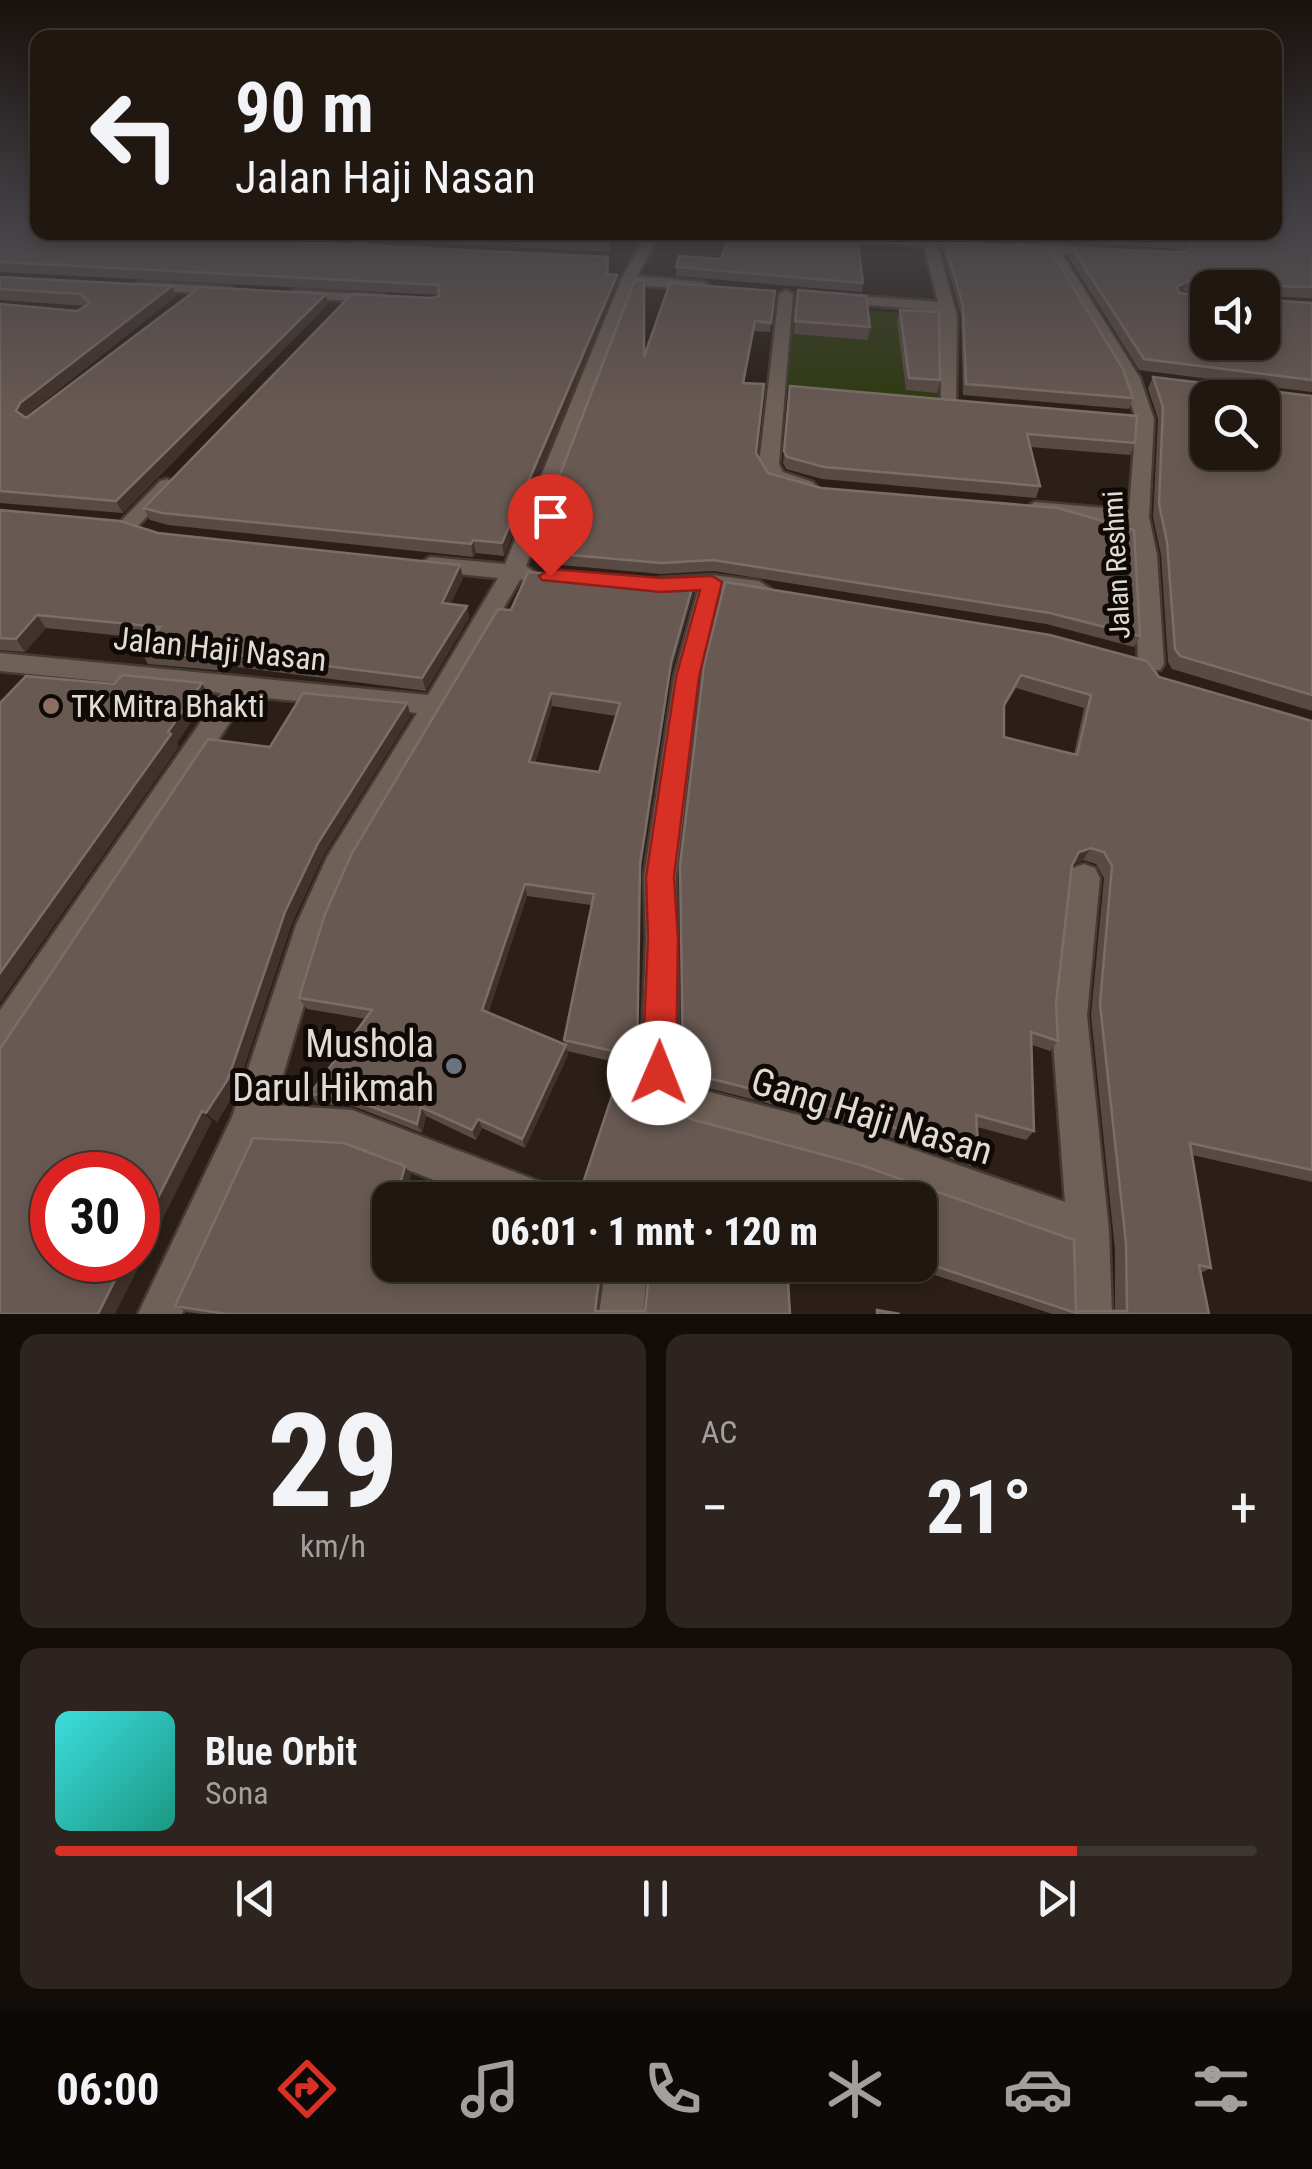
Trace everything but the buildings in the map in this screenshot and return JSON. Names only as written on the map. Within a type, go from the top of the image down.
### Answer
[{"type":"street","points":[[136,286],[238,291]]},
{"type":"street","points":[[160,1314],[250,1122],[312,925],[342,858],[513,572],[626,286]]},
{"type":"street","points":[[701,286],[720,288]]},
{"type":"street","points":[[942,286],[947,307],[949,403]]},
{"type":"street","name":"Jalan Reshmi","points":[[1077,286],[1139,378],[1139,518],[1146,555],[1149,667]]},
{"type":"street","points":[[185,301],[200,289]]},
{"type":"street","points":[[275,293],[342,304],[400,300]]},
{"type":"street","points":[[786,293],[785,389],[769,464],[775,476],[820,489]]},
{"type":"street","points":[[822,296],[947,307]]},
{"type":"street","points":[[129,525],[184,468]]},
{"type":"street","points":[[1008,506],[1139,518]]},
{"type":"street","points":[[407,562],[550,576]]},
{"type":"street","points":[[642,584],[712,582],[791,594]]},
{"type":"street","name":"Gang Haji Nasan","points":[[712,582],[687,677],[660,877],[663,939],[659,1073],[665,1090],[691,1106],[858,1150],[1088,1231]]},
{"type":"street","name":"Jalan Haji Nasan","points":[[0,662],[433,705]]},
{"type":"street","points":[[12,693],[36,666]]},
{"type":"street","points":[[0,1041],[240,686]]},
{"type":"street","points":[[1084,878],[1070,1014],[1088,1231],[1090,1314]]},
{"type":"street","points":[[250,1122],[352,1129],[490,1182]]},
{"type":"street","points":[[621,1314],[625,1282]]},
{"type":"green space","points":[[778,306],[945,315],[953,401],[778,387]]},
{"type":"place","name":"TK Mitra Bhakti","points":[[51,706]]},
{"type":"place","name":"Mushola Darul Hikmah","points":[[454,1066]]},
{"type":"route","points":[[550,576],[661,585],[712,582],[687,677],[660,877],[663,939],[659,1073]]}]
